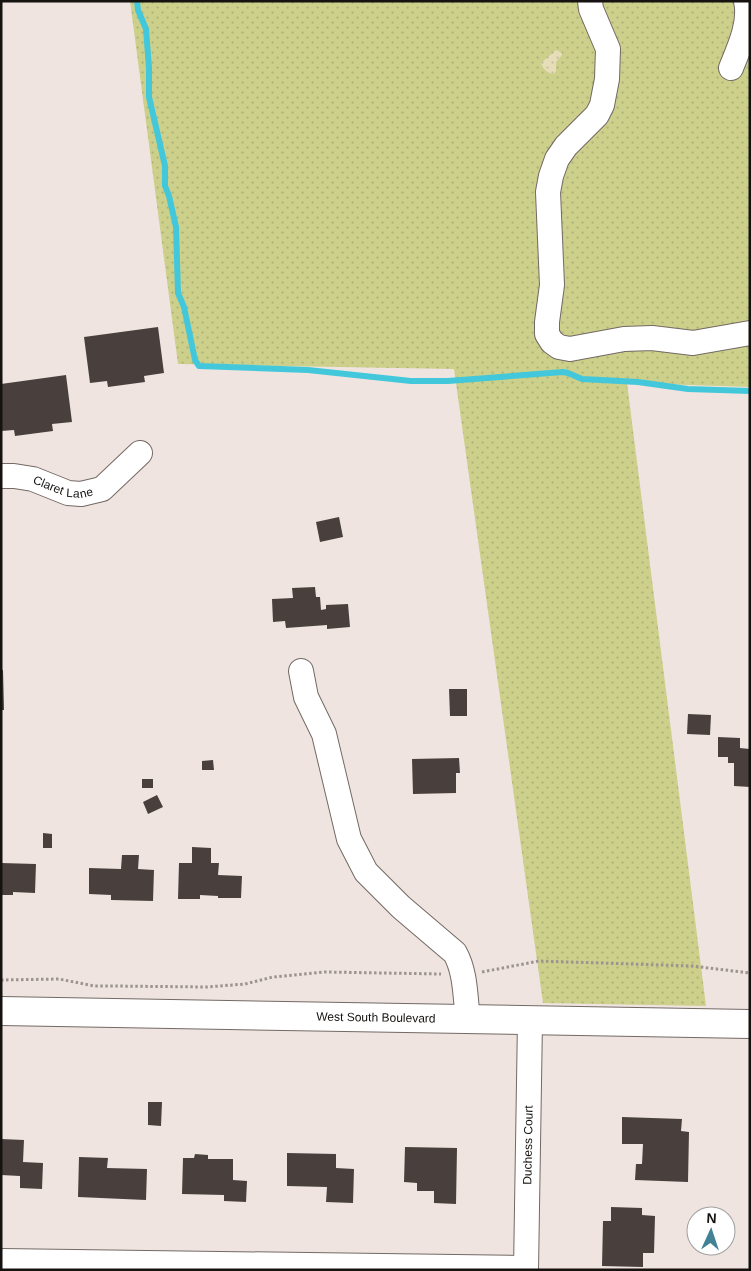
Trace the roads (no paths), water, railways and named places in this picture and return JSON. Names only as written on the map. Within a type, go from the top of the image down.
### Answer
[{"type":"main road","name":"West South Boulevard","points":[[1,1011],[750,1024]]},
{"type":"street","points":[[590,1],[591,9],[608,49],[607,79],[602,105],[597,115],[566,146],[557,159],[551,176],[548,192],[552,285],[547,334],[552,342],[559,347],[570,349],[633,339],[652,338],[694,343],[750,333]]},
{"type":"street","points":[[731,68],[743,38],[747,8],[746,1]]},
{"type":"street","name":"Claret Lane","points":[[1,476],[33,479],[68,492],[81,494],[102,489],[140,453]]},
{"type":"street","points":[[301,671],[306,697],[324,734],[349,839],[366,872],[400,907],[455,953],[463,975],[468,1019]]},
{"type":"street","name":"Duchess Court","points":[[526,1269],[530,1020]]},
{"type":"street","points":[[1,1261],[526,1269]]},
{"type":"waterway","points":[[137,1],[138,10],[146,29],[149,97],[165,166],[165,186],[176,227],[178,293],[184,307],[195,360],[199,366],[308,370],[411,381],[448,381],[563,372],[582,379],[638,382],[688,389],[750,391]]}]
